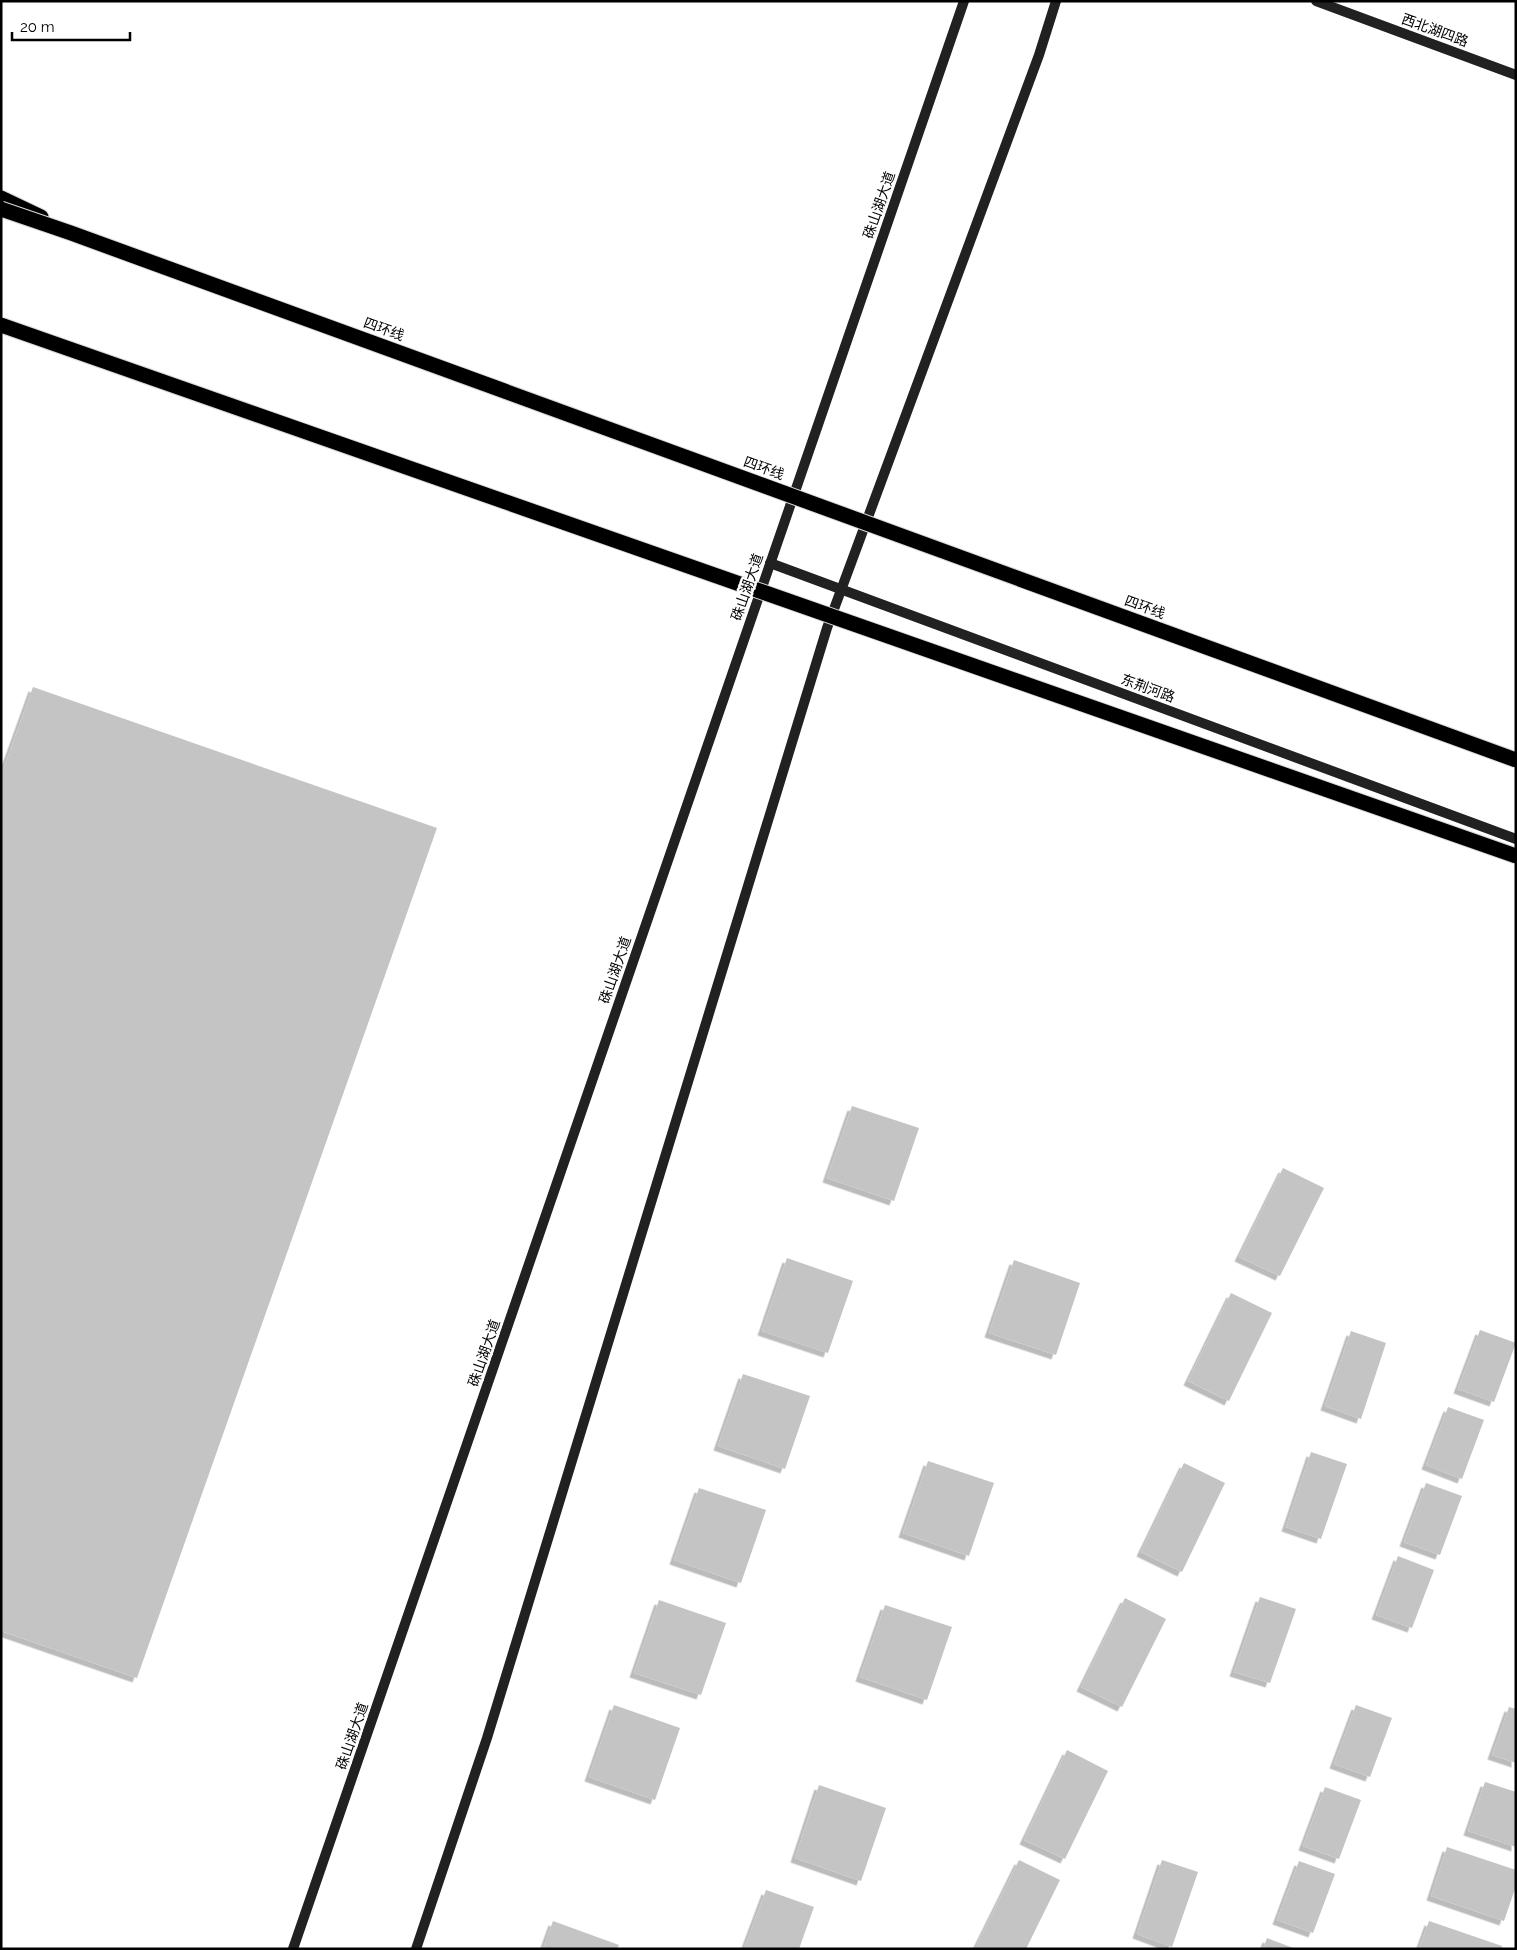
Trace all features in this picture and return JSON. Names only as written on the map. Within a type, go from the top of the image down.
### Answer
[{"type":"highway","points":[[1,198],[71,233]]},
{"type":"highway","name":"四环线","points":[[1,209],[1516,760]]},
{"type":"highway","points":[[1,325],[1516,856]]},
{"type":"main road","name":"硃山湖大道","points":[[293,1949],[964,1]]},
{"type":"main road","points":[[416,1949],[490,1729],[827,628],[1039,55],[1056,1]]},
{"type":"main road","name":"西北湖四路","points":[[1316,1],[1516,75]]},
{"type":"main road","name":"东荆河路","points":[[770,563],[1516,839]]},
{"type":"building","points":[[33,687],[437,828],[137,1678],[1,1631],[1,776]]},
{"type":"building","points":[[852,1106],[919,1128],[894,1201],[827,1178]]},
{"type":"building","points":[[1283,1168],[1324,1188],[1280,1276],[1239,1257]]},
{"type":"building","points":[[787,1258],[853,1281],[828,1353],[762,1331]]},
{"type":"building","points":[[1014,1260],[1080,1283],[1056,1355],[989,1333]]},
{"type":"building","points":[[1231,1293],[1272,1313],[1229,1401],[1188,1381]]},
{"type":"building","points":[[1480,1330],[1516,1343],[1494,1402],[1458,1389]]},
{"type":"building","points":[[1351,1331],[1386,1343],[1361,1419],[1325,1406]]},
{"type":"building","points":[[743,1374],[810,1396],[785,1469],[718,1446]]},
{"type":"building","points":[[1448,1407],[1484,1420],[1462,1479],[1426,1465]]},
{"type":"building","points":[[1311,1452],[1347,1464],[1321,1539],[1286,1527]]},
{"type":"building","points":[[928,1461],[994,1483],[969,1556],[903,1533]]},
{"type":"building","points":[[1184,1463],[1225,1483],[1182,1572],[1141,1552]]},
{"type":"building","points":[[1426,1483],[1462,1496],[1440,1555],[1404,1542]]},
{"type":"building","points":[[699,1488],[766,1510],[741,1583],[674,1560]]},
{"type":"building","points":[[1398,1556],[1434,1570],[1412,1628],[1376,1615]]},
{"type":"building","points":[[1260,1597],[1296,1609],[1270,1683],[1234,1672]]},
{"type":"building","points":[[1125,1598],[1166,1619],[1122,1707],[1081,1687]]},
{"type":"building","points":[[659,1600],[726,1623],[701,1695],[634,1673]]},
{"type":"building","points":[[885,1605],[952,1627],[927,1700],[860,1677]]},
{"type":"building","points":[[614,1705],[680,1728],[655,1800],[589,1777]]},
{"type":"building","points":[[1356,1705],[1392,1718],[1370,1777],[1334,1764]]},
{"type":"building","points":[[1509,1707],[1516,1709],[1516,1763],[1492,1755]]},
{"type":"building","points":[[1067,1750],[1108,1771],[1065,1859],[1024,1840]]},
{"type":"building","points":[[1485,1782],[1516,1792],[1516,1847],[1468,1831]]},
{"type":"building","points":[[819,1785],[886,1808],[861,1881],[795,1858]]},
{"type":"building","points":[[1325,1787],[1361,1800],[1339,1859],[1303,1846]]},
{"type":"building","points":[[1447,1847],[1516,1870],[1516,1886],[1504,1921],[1431,1896]]},
{"type":"building","points":[[1019,1860],[1060,1880],[1026,1949],[975,1949]]},
{"type":"building","points":[[1162,1860],[1198,1872],[1172,1947],[1137,1934]]},
{"type":"building","points":[[1299,1861],[1335,1874],[1313,1933],[1277,1920]]},
{"type":"building","points":[[766,1890],[814,1907],[799,1949],[744,1949]]},
{"type":"building","points":[[553,1921],[619,1945],[617,1949],[543,1949]]},
{"type":"building","points":[[1429,1921],[1502,1946],[1502,1949],[1419,1949]]},
{"type":"building","points":[[1267,1938],[1296,1949],[1263,1949]]}]
